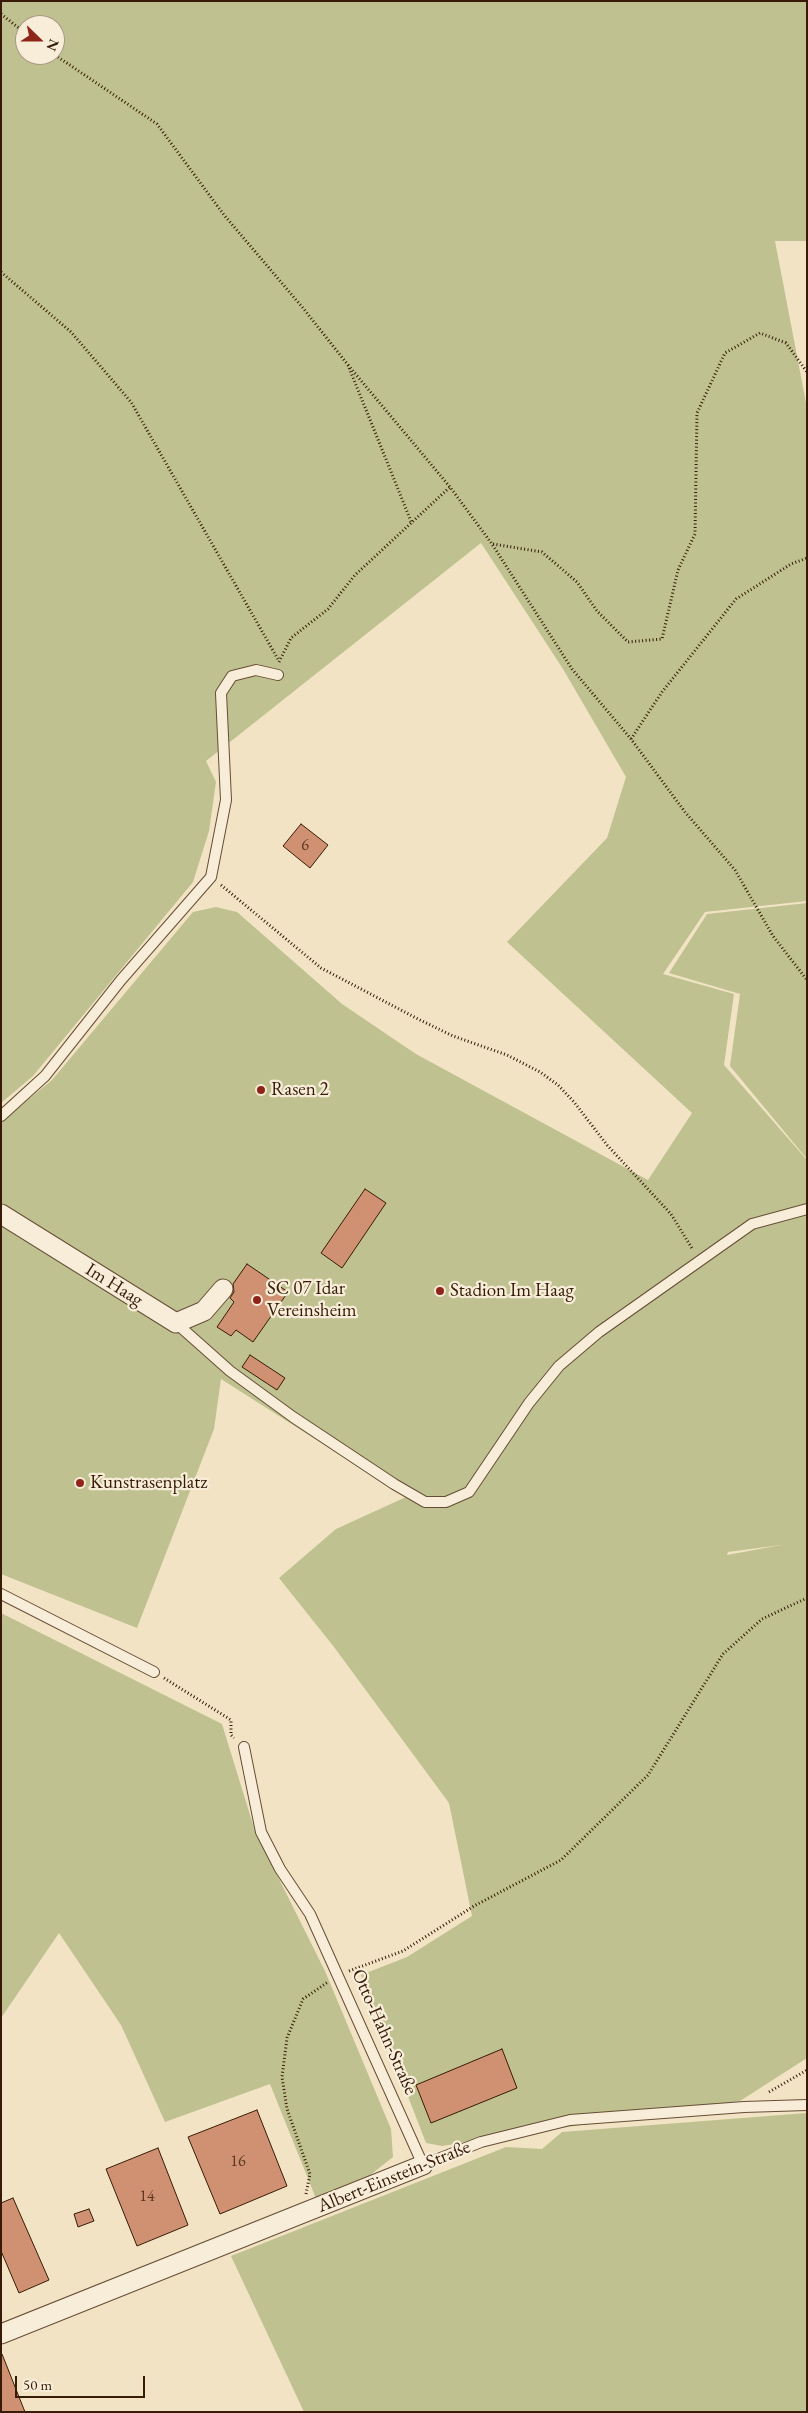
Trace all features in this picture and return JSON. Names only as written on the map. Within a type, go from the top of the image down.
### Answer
[{"type":"street","name":"Im Haag","points":[[1,1214],[176,1324]]},
{"type":"street","points":[[176,1324],[204,1311],[223,1288]]},
{"type":"street","name":"Albert-Einstein-Straße","points":[[2,2331],[423,2165]]},
{"type":"lane","points":[[1,1116],[45,1076],[121,980],[211,877],[226,800],[221,693],[232,676],[256,670],[278,675]]},
{"type":"lane","points":[[176,1324],[238,1377],[294,1418],[394,1484],[425,1502],[446,1502],[469,1492],[529,1403],[559,1366],[599,1332],[752,1224],[807,1209]]},
{"type":"lane","points":[[1,1594],[154,1672]]},
{"type":"lane","name":"Otto-Hahn-Straße","points":[[244,1747],[261,1832],[280,1869],[310,1914],[340,1975],[423,2165]]},
{"type":"lane","name":"Albert-Einstein-Straße","points":[[423,2165],[481,2142],[570,2120],[744,2107],[807,2105]]},
{"type":"path","points":[[1,14],[15,25]]},
{"type":"path","points":[[65,62],[157,124],[224,215],[304,308],[348,365],[450,487],[492,544],[572,669],[631,739],[685,812],[735,870],[773,936],[807,980]]},
{"type":"path","points":[[1,272],[71,332],[131,402],[279,660]]},
{"type":"path","points":[[492,544],[542,552],[577,582],[597,611],[628,642],[662,639],[678,570],[694,534],[697,413],[725,353],[760,333],[786,342],[807,372]]},
{"type":"path","points":[[348,365],[412,524]]},
{"type":"path","points":[[278,675],[279,660],[291,638],[328,609],[355,575],[450,487]]},
{"type":"path","points":[[631,739],[662,692],[736,599],[791,564],[807,558]]},
{"type":"path","points":[[211,877],[321,968],[453,1036],[507,1055],[540,1072],[558,1085],[574,1102],[607,1145],[672,1214],[700,1262]]},
{"type":"path","points":[[301,2214],[310,2174],[287,2109],[282,2077],[287,2038],[303,1999],[340,1975],[403,1951],[474,1906],[561,1860],[648,1775],[723,1654],[762,1619],[807,1598]]},
{"type":"path","points":[[154,1672],[231,1720],[231,1735],[244,1747]]},
{"type":"path","points":[[744,2107],[807,2070]]},
{"type":"green space","points":[[1,1],[807,1],[807,241],[775,241],[807,408],[807,901],[705,912],[663,974],[734,994],[724,1065],[807,1160],[807,2058],[740,2101],[442,2146],[426,2143],[361,1975],[407,1957],[472,1916],[449,1803],[334,1647],[279,1578],[336,1529],[406,1497],[221,1379],[214,1429],[137,1628],[1,1574],[1,1122],[52,1080],[193,912],[216,907],[237,912],[342,1004],[416,1054],[648,1180],[692,1113],[507,942],[607,838],[626,777],[563,669],[481,543],[206,761],[216,782],[209,831],[193,882],[33,1076],[1,1103]],"holes":[[[781,1545],[727,1555],[728,1552]]]},
{"type":"green space","points":[[807,903],[807,1159],[730,1066],[740,994],[669,973],[707,914]]},
{"type":"green space","points":[[1,1613],[222,1724],[255,1831],[325,1971],[391,2129],[393,2157],[369,2176],[317,2201],[270,2084],[165,2122],[121,2025],[59,1933],[1,2018]]},
{"type":"green space","points":[[807,2113],[807,2412],[304,2412],[231,2256],[506,2147],[542,2149],[562,2132]]},
{"type":"building","points":[[301,824],[328,845],[310,868],[283,846]]},
{"type":"building","points":[[365,1189],[386,1203],[342,1268],[321,1253]]},
{"type":"building","name":"SC 07 Idar Vereinsheim","points":[[247,1264],[288,1292],[253,1342],[236,1330],[231,1336],[217,1327],[234,1302],[230,1298],[234,1292],[233,1284]]},
{"type":"building","points":[[250,1355],[285,1378],[277,1390],[242,1367]]},
{"type":"building","points":[[502,2049],[517,2088],[431,2123],[416,2085]]},
{"type":"building","points":[[257,2110],[287,2186],[220,2214],[188,2137]]},
{"type":"building","points":[[158,2148],[188,2225],[137,2246],[106,2169]]},
{"type":"building","points":[[13,2198],[49,2280],[19,2293],[1,2251],[1,2203]]},
{"type":"building","points":[[89,2209],[94,2221],[78,2227],[74,2214]]},
{"type":"building","points":[[2,2354],[25,2412],[1,2412]]},
{"type":"place","name":"Rasen 2","points":[[261,1090]]},
{"type":"place","name":"Stadion Im Haag","points":[[440,1291]]},
{"type":"place","name":"SC 07 Idar Vereinsheim","points":[[257,1300]]},
{"type":"place","name":"Kunstrasenplatz","points":[[80,1483]]}]
